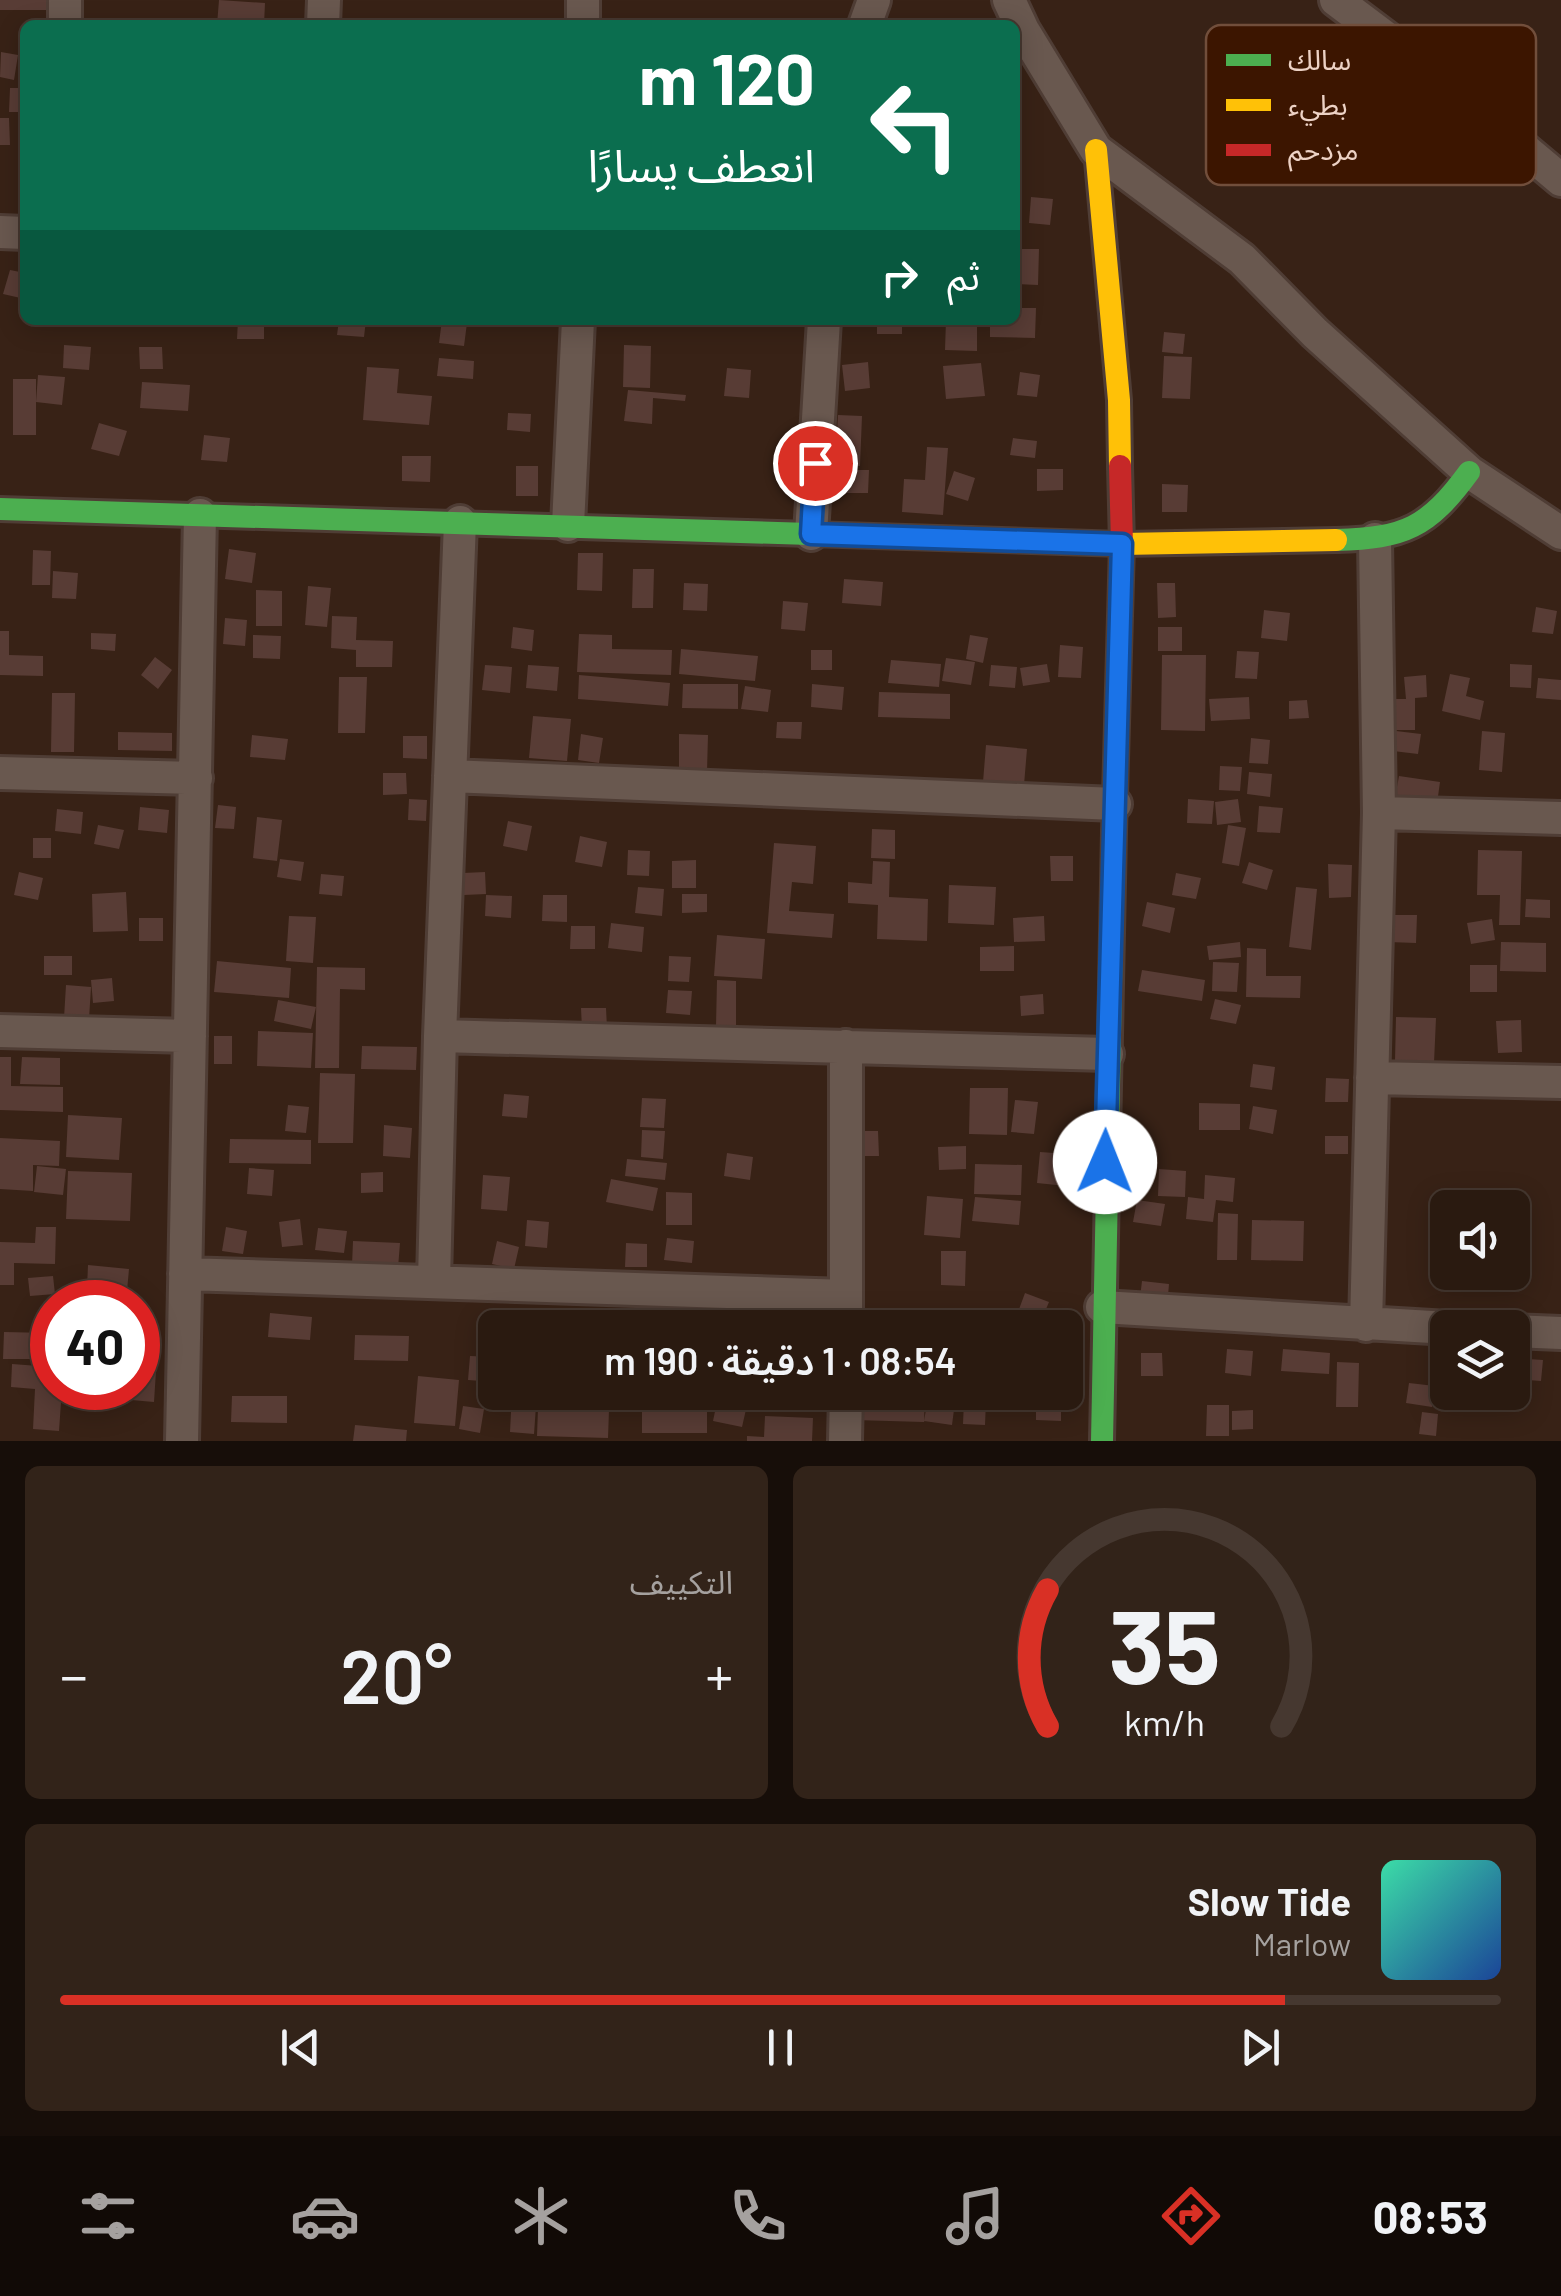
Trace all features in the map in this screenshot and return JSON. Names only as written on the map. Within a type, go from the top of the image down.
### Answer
[{"type":"street","points":[[1336,0],[1369,25]]},
{"type":"street","points":[[1020,22],[1096,150],[1242,259],[1314,332],[1468,472],[1561,533]]},
{"type":"street","points":[[1096,150],[1119,400],[1122,544],[1106,1054],[1102,1441]]},
{"type":"street","points":[[1536,159],[1561,180]]},
{"type":"street","points":[[568,525],[578,325]]},
{"type":"street","points":[[811,534],[824,325]]},
{"type":"street","points":[[0,509],[1122,544],[1374,539],[1424,524],[1446,504],[1468,472]]},
{"type":"street","points":[[182,1441],[200,515]]},
{"type":"street","points":[[434,1280],[460,522]]},
{"type":"street","points":[[1366,1325],[1379,814],[1374,539]]},
{"type":"street","points":[[0,773],[196,778]]},
{"type":"street","points":[[450,776],[1115,804]]},
{"type":"street","points":[[1379,814],[1561,818]]},
{"type":"street","points":[[0,1032],[190,1036]]},
{"type":"street","points":[[440,1036],[1106,1054]]},
{"type":"street","points":[[846,1046],[846,1310]]},
{"type":"street","points":[[1372,1078],[1561,1082]]},
{"type":"street","points":[[185,1274],[434,1280],[820,1310]]},
{"type":"street","points":[[1102,1307],[1430,1327]]},
{"type":"street","points":[[1530,1332],[1561,1333]]},
{"type":"street","points":[[845,1441],[846,1410]]},
{"type":"building","points":[[0,0],[48,0],[48,10],[0,10]]},
{"type":"building","points":[[219,0],[265,3],[264,20],[217,20]]},
{"type":"building","points":[[1,52],[18,55],[14,80],[0,77]]},
{"type":"building","points":[[10,88],[20,88],[20,112],[9,112]]},
{"type":"building","points":[[0,118],[9,118],[10,145],[0,145]]},
{"type":"building","points":[[1031,197],[1053,199],[1050,225],[1029,223]]},
{"type":"building","points":[[1020,249],[1039,249],[1038,285],[1020,284]]},
{"type":"building","points":[[10,270],[20,272],[20,298],[3,294]]},
{"type":"building","points":[[1020,308],[1036,308],[1035,338],[990,337],[990,325],[1020,325]]},
{"type":"building","points":[[238,325],[264,325],[264,339],[237,339]]},
{"type":"building","points":[[338,325],[365,325],[364,337],[337,335]]},
{"type":"building","points":[[441,325],[467,325],[464,346],[439,343]]},
{"type":"building","points":[[877,325],[902,325],[902,334],[877,334]]},
{"type":"building","points":[[946,325],[977,325],[977,351],[945,350]]},
{"type":"building","points":[[1164,332],[1185,334],[1183,354],[1162,352]]},
{"type":"building","points":[[64,345],[91,347],[89,370],[63,368]]},
{"type":"building","points":[[624,345],[651,346],[650,388],[623,387]]},
{"type":"building","points":[[139,347],[162,347],[163,369],[140,369]]},
{"type":"building","points":[[1164,356],[1192,357],[1190,399],[1162,398]]},
{"type":"building","points":[[439,358],[474,361],[473,379],[437,376]]},
{"type":"building","points":[[868,362],[870,388],[845,391],[842,365]]},
{"type":"building","points":[[981,363],[985,396],[946,399],[943,366]]},
{"type":"building","points":[[367,367],[399,369],[397,393],[432,396],[429,425],[363,420]]},
{"type":"building","points":[[727,368],[751,370],[749,398],[724,396]]},
{"type":"building","points":[[1020,372],[1040,375],[1037,397],[1017,395]]},
{"type":"building","points":[[38,375],[65,377],[62,405],[36,402]]},
{"type":"building","points":[[13,379],[36,379],[36,435],[13,435]]},
{"type":"building","points":[[142,382],[190,385],[188,411],[140,408]]},
{"type":"building","points":[[628,390],[686,395],[685,401],[653,398],[652,424],[624,421]]},
{"type":"building","points":[[508,413],[531,414],[530,432],[507,430]]},
{"type":"building","points":[[838,415],[862,416],[860,466],[835,465]]},
{"type":"building","points":[[99,423],[127,431],[119,456],[91,449]]},
{"type":"building","points":[[204,435],[230,438],[227,462],[201,460]]},
{"type":"building","points":[[1013,438],[1037,441],[1035,458],[1010,455]]},
{"type":"building","points":[[927,447],[948,448],[943,515],[902,512],[904,479],[925,480]]},
{"type":"building","points":[[402,456],[431,456],[430,482],[402,481]]},
{"type":"building","points":[[516,466],[538,466],[538,496],[516,496]]},
{"type":"building","points":[[1037,469],[1063,469],[1063,490],[1037,491]]},
{"type":"building","points":[[841,470],[869,470],[868,493],[840,493]]},
{"type":"building","points":[[954,471],[975,478],[968,501],[946,494]]},
{"type":"building","points":[[1162,484],[1188,485],[1187,512],[1162,512]]},
{"type":"building","points":[[229,549],[256,553],[252,583],[225,579]]},
{"type":"building","points":[[33,550],[51,551],[50,585],[32,585]]},
{"type":"building","points":[[578,553],[603,553],[602,591],[577,590]]},
{"type":"building","points":[[633,569],[654,569],[653,608],[632,608]]},
{"type":"building","points":[[53,571],[78,573],[76,599],[52,598]]},
{"type":"building","points":[[844,579],[883,582],[881,606],[842,603]]},
{"type":"building","points":[[684,583],[708,584],[707,611],[683,610]]},
{"type":"building","points":[[1157,583],[1175,583],[1176,617],[1158,618]]},
{"type":"building","points":[[308,586],[331,588],[327,627],[305,625]]},
{"type":"building","points":[[256,590],[282,591],[282,626],[256,626]]},
{"type":"building","points":[[783,601],[808,603],[805,631],[781,629]]},
{"type":"building","points":[[1536,607],[1557,611],[1553,634],[1532,632]]},
{"type":"building","points":[[1264,610],[1290,613],[1287,641],[1261,638]]},
{"type":"building","points":[[332,616],[357,617],[356,640],[393,641],[392,667],[356,667],[356,650],[331,648]]},
{"type":"building","points":[[225,618],[247,620],[245,646],[223,644]]},
{"type":"building","points":[[513,627],[534,630],[532,651],[511,648]]},
{"type":"building","points":[[1158,627],[1182,627],[1182,651],[1158,651]]},
{"type":"building","points":[[0,631],[9,631],[9,655],[43,656],[43,676],[0,675]]},
{"type":"building","points":[[91,633],[116,634],[115,651],[91,649]]},
{"type":"building","points":[[579,634],[612,635],[612,649],[672,650],[671,675],[577,672]]},
{"type":"building","points":[[253,635],[281,636],[280,659],[253,658]]},
{"type":"building","points":[[970,635],[988,638],[983,663],[966,659]]},
{"type":"building","points":[[1060,645],[1083,647],[1081,678],[1058,677]]},
{"type":"building","points":[[681,649],[758,656],[755,681],[679,674]]},
{"type":"building","points":[[811,650],[832,650],[832,670],[811,670]]},
{"type":"building","points":[[1237,651],[1259,652],[1257,679],[1235,678]]},
{"type":"building","points":[[1162,655],[1206,655],[1205,731],[1161,730]]},
{"type":"building","points":[[155,657],[172,670],[158,689],[141,675]]},
{"type":"building","points":[[946,658],[975,662],[971,685],[942,681]]},
{"type":"building","points":[[891,660],[941,664],[939,687],[888,683]]},
{"type":"building","points":[[1047,664],[1050,682],[1023,686],[1020,668]]},
{"type":"building","points":[[1510,664],[1532,665],[1531,688],[1510,687]]},
{"type":"building","points":[[485,665],[512,667],[510,693],[482,690]]},
{"type":"building","points":[[528,665],[559,667],[557,691],[526,688]]},
{"type":"building","points":[[991,665],[1017,667],[1015,688],[989,686]]},
{"type":"building","points":[[1450,674],[1470,678],[1466,696],[1484,701],[1480,720],[1442,711]]},
{"type":"building","points":[[579,675],[670,683],[668,706],[578,699]]},
{"type":"building","points":[[1426,675],[1427,697],[1415,698],[1415,730],[1392,730],[1392,699],[1406,699],[1404,677]]},
{"type":"building","points":[[339,677],[367,677],[365,733],[338,733]]},
{"type":"building","points":[[1538,678],[1561,680],[1561,700],[1536,698]]},
{"type":"building","points":[[683,684],[738,684],[738,709],[682,708]]},
{"type":"building","points":[[812,684],[844,687],[842,710],[811,707]]},
{"type":"building","points":[[745,686],[771,690],[768,712],[741,709]]},
{"type":"building","points":[[879,692],[950,694],[950,719],[878,717]]},
{"type":"building","points":[[52,693],[75,693],[74,752],[51,752]]},
{"type":"building","points":[[1249,697],[1250,719],[1211,721],[1209,699]]},
{"type":"building","points":[[1307,700],[1309,718],[1289,719],[1289,701]]},
{"type":"building","points":[[533,716],[571,719],[567,761],[529,758]]},
{"type":"building","points":[[777,722],[802,722],[801,739],[776,738]]},
{"type":"building","points":[[1396,731],[1421,734],[1418,754],[1393,751]]},
{"type":"building","points":[[1482,731],[1505,733],[1502,772],[1479,770]]},
{"type":"building","points":[[118,732],[172,733],[172,751],[118,750]]},
{"type":"building","points":[[581,734],[603,738],[599,763],[578,760]]},
{"type":"building","points":[[679,734],[708,735],[707,772],[679,771]]},
{"type":"building","points":[[252,735],[288,739],[285,760],[250,757]]},
{"type":"building","points":[[403,736],[427,736],[427,759],[403,758]]},
{"type":"building","points":[[1251,738],[1270,740],[1268,764],[1249,763]]},
{"type":"building","points":[[986,745],[1027,749],[1024,785],[983,782]]},
{"type":"building","points":[[1220,766],[1242,767],[1240,791],[1219,790]]},
{"type":"building","points":[[1249,772],[1272,774],[1270,797],[1247,794]]},
{"type":"building","points":[[383,773],[406,773],[407,794],[383,795]]},
{"type":"building","points":[[1399,776],[1440,782],[1436,811],[1394,804]]},
{"type":"building","points":[[409,799],[427,800],[426,821],[408,820]]},
{"type":"building","points":[[1188,799],[1214,801],[1212,824],[1187,823]]},
{"type":"building","points":[[1238,799],[1241,822],[1217,825],[1215,802]]},
{"type":"building","points":[[218,805],[236,807],[234,829],[215,828]]},
{"type":"building","points":[[1259,806],[1283,808],[1280,833],[1257,832]]},
{"type":"building","points":[[140,807],[169,810],[167,833],[138,830]]},
{"type":"building","points":[[57,809],[83,812],[81,834],[55,831]]},
{"type":"building","points":[[257,817],[282,820],[277,861],[253,858]]},
{"type":"building","points":[[508,821],[532,826],[527,851],[503,846]]},
{"type":"building","points":[[98,825],[124,830],[119,849],[94,844]]},
{"type":"building","points":[[1228,825],[1246,828],[1239,866],[1222,863]]},
{"type":"building","points":[[872,829],[895,830],[895,859],[871,858]]},
{"type":"building","points":[[580,836],[607,842],[602,867],[575,862]]},
{"type":"building","points":[[33,838],[51,838],[51,858],[33,858]]},
{"type":"building","points":[[774,843],[816,846],[813,884],[792,882],[789,911],[834,914],[832,938],[767,933]]},
{"type":"building","points":[[628,850],[650,851],[649,876],[627,875]]},
{"type":"building","points":[[1478,850],[1522,851],[1520,925],[1499,925],[1500,895],[1477,895]]},
{"type":"building","points":[[1050,856],[1073,856],[1073,881],[1051,881]]},
{"type":"building","points":[[280,859],[304,862],[301,881],[277,877]]},
{"type":"building","points":[[696,860],[696,888],[672,888],[672,861]]},
{"type":"building","points":[[873,861],[890,862],[889,897],[928,899],[927,941],[877,939],[878,905],[848,903],[848,882],[872,884]]},
{"type":"building","points":[[1249,862],[1273,870],[1267,890],[1242,883]]},
{"type":"building","points":[[1328,864],[1352,865],[1351,897],[1329,898]]},
{"type":"building","points":[[19,872],[43,878],[38,900],[14,895]]},
{"type":"building","points":[[485,872],[486,894],[464,895],[463,873]]},
{"type":"building","points":[[1176,873],[1201,878],[1196,899],[1172,895]]},
{"type":"building","points":[[321,874],[344,876],[342,896],[319,894]]},
{"type":"building","points":[[949,885],[996,887],[994,925],[948,923]]},
{"type":"building","points":[[638,887],[664,889],[662,916],[635,913]]},
{"type":"building","points":[[1296,887],[1317,889],[1311,950],[1289,947]]},
{"type":"building","points":[[126,892],[128,931],[93,932],[92,894]]},
{"type":"building","points":[[682,894],[707,894],[707,912],[682,913]]},
{"type":"building","points":[[486,895],[512,896],[511,918],[485,916]]},
{"type":"building","points":[[543,895],[567,895],[567,922],[542,921]]},
{"type":"building","points":[[1526,899],[1550,900],[1550,918],[1525,917]]},
{"type":"building","points":[[1147,902],[1175,908],[1170,933],[1142,926]]},
{"type":"building","points":[[1390,915],[1417,915],[1416,943],[1389,942]]},
{"type":"building","points":[[289,916],[316,917],[313,963],[286,961]]},
{"type":"building","points":[[1044,916],[1045,941],[1014,942],[1013,918]]},
{"type":"building","points":[[139,918],[163,918],[163,941],[139,941]]},
{"type":"building","points":[[1492,919],[1495,940],[1471,944],[1467,923]]},
{"type":"building","points":[[611,923],[644,927],[642,952],[608,948]]},
{"type":"building","points":[[571,926],[595,926],[595,949],[570,949]]},
{"type":"building","points":[[717,935],[765,939],[762,979],[714,976]]},
{"type":"building","points":[[1240,942],[1241,957],[1209,960],[1207,946]]},
{"type":"building","points":[[1501,942],[1546,943],[1546,972],[1500,971]]},
{"type":"building","points":[[1014,946],[1014,971],[980,971],[980,947]]},
{"type":"building","points":[[1247,948],[1266,949],[1266,976],[1301,976],[1300,998],[1246,997]]},
{"type":"building","points":[[44,956],[72,956],[72,975],[44,975]]},
{"type":"building","points":[[669,956],[691,957],[689,982],[668,981]]},
{"type":"building","points":[[217,961],[291,968],[289,998],[214,992]]},
{"type":"building","points":[[1213,962],[1239,963],[1237,992],[1212,991]]},
{"type":"building","points":[[1470,965],[1497,965],[1497,992],[1470,992]]},
{"type":"building","points":[[317,967],[365,968],[365,990],[340,989],[339,1068],[315,1068]]},
{"type":"building","points":[[1142,970],[1205,980],[1202,1001],[1138,991]]},
{"type":"building","points":[[112,978],[114,1001],[93,1003],[91,980]]},
{"type":"building","points":[[717,980],[736,981],[736,1027],[716,1026]]},
{"type":"building","points":[[66,985],[91,987],[89,1019],[64,1018]]},
{"type":"building","points":[[668,990],[692,991],[690,1015],[666,1013]]},
{"type":"building","points":[[1043,994],[1044,1014],[1021,1016],[1020,996]]},
{"type":"building","points":[[1215,999],[1241,1005],[1236,1024],[1210,1019]]},
{"type":"building","points":[[278,1000],[316,1007],[311,1029],[274,1021]]},
{"type":"building","points":[[581,1008],[606,1008],[607,1028],[582,1029]]},
{"type":"building","points":[[1396,1017],[1436,1018],[1434,1063],[1395,1061]]},
{"type":"building","points":[[1521,1020],[1522,1052],[1498,1053],[1496,1021]]},
{"type":"building","points":[[258,1031],[313,1033],[311,1068],[257,1066]]},
{"type":"building","points":[[214,1036],[232,1036],[232,1064],[214,1064]]},
{"type":"building","points":[[362,1046],[417,1047],[416,1070],[361,1069]]},
{"type":"building","points":[[0,1057],[11,1057],[11,1086],[63,1087],[63,1112],[0,1110]]},
{"type":"building","points":[[22,1057],[60,1058],[60,1085],[20,1084]]},
{"type":"building","points":[[1253,1064],[1275,1067],[1272,1090],[1250,1087]]},
{"type":"building","points":[[320,1073],[355,1074],[353,1143],[318,1143]]},
{"type":"building","points":[[1326,1078],[1349,1079],[1348,1102],[1325,1102]]},
{"type":"building","points":[[970,1088],[1008,1088],[1007,1135],[969,1134]]},
{"type":"building","points":[[504,1094],[529,1096],[527,1118],[502,1116]]},
{"type":"building","points":[[642,1098],[666,1099],[664,1128],[640,1127]]},
{"type":"building","points":[[1015,1100],[1038,1102],[1034,1134],[1011,1132]]},
{"type":"building","points":[[1199,1103],[1240,1104],[1240,1130],[1199,1130]]},
{"type":"building","points":[[288,1105],[309,1107],[306,1133],[285,1131]]},
{"type":"building","points":[[1253,1106],[1277,1110],[1273,1134],[1249,1129]]},
{"type":"building","points":[[68,1115],[122,1118],[119,1160],[66,1157]]},
{"type":"building","points":[[384,1125],[412,1128],[410,1158],[383,1156]]},
{"type":"building","points":[[642,1130],[665,1131],[663,1159],[641,1157]]},
{"type":"building","points":[[861,1131],[878,1131],[879,1156],[861,1156]]},
{"type":"building","points":[[1325,1136],[1348,1136],[1348,1154],[1325,1154]]},
{"type":"building","points":[[0,1138],[60,1141],[59,1166],[33,1165],[33,1191],[0,1189]]},
{"type":"building","points":[[230,1139],[311,1140],[311,1164],[229,1163]]},
{"type":"building","points":[[966,1146],[966,1169],[939,1170],[938,1147]]},
{"type":"building","points":[[1040,1152],[1069,1154],[1066,1186],[1037,1183]]},
{"type":"building","points":[[727,1153],[753,1157],[750,1180],[724,1176]]},
{"type":"building","points":[[627,1159],[667,1163],[665,1180],[625,1176]]},
{"type":"building","points":[[975,1164],[1022,1165],[1021,1195],[974,1194]]},
{"type":"building","points":[[37,1166],[66,1169],[63,1195],[34,1192]]},
{"type":"building","points":[[249,1168],[274,1170],[272,1196],[247,1194]]},
{"type":"building","points":[[1159,1169],[1186,1171],[1185,1197],[1158,1196]]},
{"type":"building","points":[[68,1171],[132,1173],[130,1221],[66,1219]]},
{"type":"building","points":[[383,1172],[383,1192],[361,1193],[361,1173]]},
{"type":"building","points":[[483,1175],[510,1177],[507,1211],[481,1209]]},
{"type":"building","points":[[1205,1175],[1235,1178],[1233,1202],[1216,1200],[1213,1222],[1186,1219],[1188,1197],[1204,1199]]},
{"type":"building","points":[[611,1179],[658,1188],[653,1211],[606,1202]]},
{"type":"building","points":[[666,1192],[692,1193],[692,1225],[666,1225]]},
{"type":"building","points":[[927,1196],[963,1199],[960,1238],[924,1235]]},
{"type":"building","points":[[975,1197],[1021,1201],[1019,1225],[972,1221]]},
{"type":"building","points":[[1137,1200],[1165,1204],[1161,1226],[1133,1222]]},
{"type":"building","points":[[1218,1213],[1238,1214],[1237,1260],[1217,1260]]},
{"type":"building","points":[[300,1219],[303,1245],[282,1247],[279,1222]]},
{"type":"building","points":[[527,1220],[549,1222],[547,1248],[525,1246]]},
{"type":"building","points":[[1252,1220],[1304,1221],[1303,1261],[1251,1260]]},
{"type":"building","points":[[36,1227],[56,1227],[55,1264],[14,1263],[14,1285],[0,1285],[0,1242],[35,1243]]},
{"type":"building","points":[[226,1227],[247,1231],[243,1254],[222,1251]]},
{"type":"building","points":[[318,1228],[347,1231],[344,1253],[315,1250]]},
{"type":"building","points":[[667,1238],[694,1241],[692,1263],[664,1260]]},
{"type":"building","points":[[353,1241],[400,1243],[398,1268],[352,1265]]},
{"type":"building","points":[[497,1241],[519,1247],[514,1269],[492,1264]]},
{"type":"building","points":[[626,1243],[647,1244],[647,1267],[625,1267]]},
{"type":"building","points":[[941,1251],[966,1251],[965,1286],[941,1285]]},
{"type":"building","points":[[88,1265],[129,1269],[128,1280],[87,1280]]},
{"type":"building","points":[[53,1276],[53,1280],[30,1280],[30,1296],[28,1278]]},
{"type":"building","points":[[1142,1281],[1169,1284],[1167,1308],[1139,1306]]},
{"type":"building","points":[[1025,1293],[1049,1302],[1046,1310],[1019,1310]]},
{"type":"building","points":[[270,1313],[312,1317],[310,1340],[268,1337]]},
{"type":"building","points":[[4,1332],[30,1333],[30,1359],[3,1359]]},
{"type":"building","points":[[355,1335],[409,1336],[408,1361],[354,1360]]},
{"type":"building","points":[[1227,1349],[1253,1351],[1251,1376],[1225,1373]]},
{"type":"building","points":[[1283,1349],[1330,1353],[1329,1374],[1281,1371]]},
{"type":"building","points":[[1141,1353],[1162,1353],[1163,1376],[1141,1376]]},
{"type":"building","points":[[470,1356],[478,1356],[478,1381],[468,1380]]},
{"type":"building","points":[[1530,1359],[1543,1360],[1541,1381],[1530,1380]]},
{"type":"building","points":[[1337,1362],[1359,1363],[1358,1407],[1336,1407]]},
{"type":"building","points":[[12,1364],[30,1365],[30,1389],[11,1387]]},
{"type":"building","points":[[418,1376],[459,1380],[455,1426],[414,1423]]},
{"type":"building","points":[[1409,1383],[1430,1385],[1430,1407],[1406,1403]]},
{"type":"building","points":[[232,1396],[287,1396],[287,1423],[231,1422]]},
{"type":"building","points":[[1207,1405],[1229,1405],[1229,1436],[1206,1436]]},
{"type":"building","points":[[463,1406],[484,1410],[480,1433],[459,1429]]},
{"type":"building","points":[[34,1410],[60,1410],[59,1431],[33,1429]]},
{"type":"building","points":[[511,1410],[536,1410],[534,1434],[510,1432]]},
{"type":"building","points":[[538,1410],[609,1410],[608,1438],[537,1436]]},
{"type":"building","points":[[642,1410],[707,1410],[707,1433],[642,1433]]},
{"type":"building","points":[[715,1410],[746,1410],[742,1427],[713,1421]]},
{"type":"building","points":[[854,1410],[924,1410],[924,1422],[854,1420]]},
{"type":"building","points":[[926,1410],[954,1410],[952,1425],[924,1421]]},
{"type":"building","points":[[964,1410],[986,1410],[985,1425],[963,1424]]},
{"type":"building","points":[[1036,1410],[1061,1410],[1061,1421],[1036,1420]]},
{"type":"building","points":[[1253,1410],[1253,1429],[1232,1430],[1232,1411]]},
{"type":"building","points":[[1422,1412],[1438,1414],[1436,1436],[1419,1434]]},
{"type":"building","points":[[765,1416],[813,1418],[812,1441],[747,1441],[747,1436],[764,1437]]},
{"type":"building","points":[[355,1425],[407,1430],[406,1441],[353,1441]]},
{"type":"traffic: fast","points":[[1336,540],[1380,536],[1413,526],[1441,506],[1469,472]]},
{"type":"traffic: fast","points":[[0,509],[970,539]]},
{"type":"traffic: fast","points":[[1102,1441],[1114,832]]},
{"type":"traffic: slow","points":[[1096,150],[1119,400],[1120,466]]},
{"type":"traffic: slow","points":[[970,539],[1122,544],[1336,540]]},
{"type":"traffic: jam","points":[[1114,832],[1122,544],[1120,466]]},
{"type":"route","points":[[815,463],[811,534],[1122,544],[1105,1162]]}]
